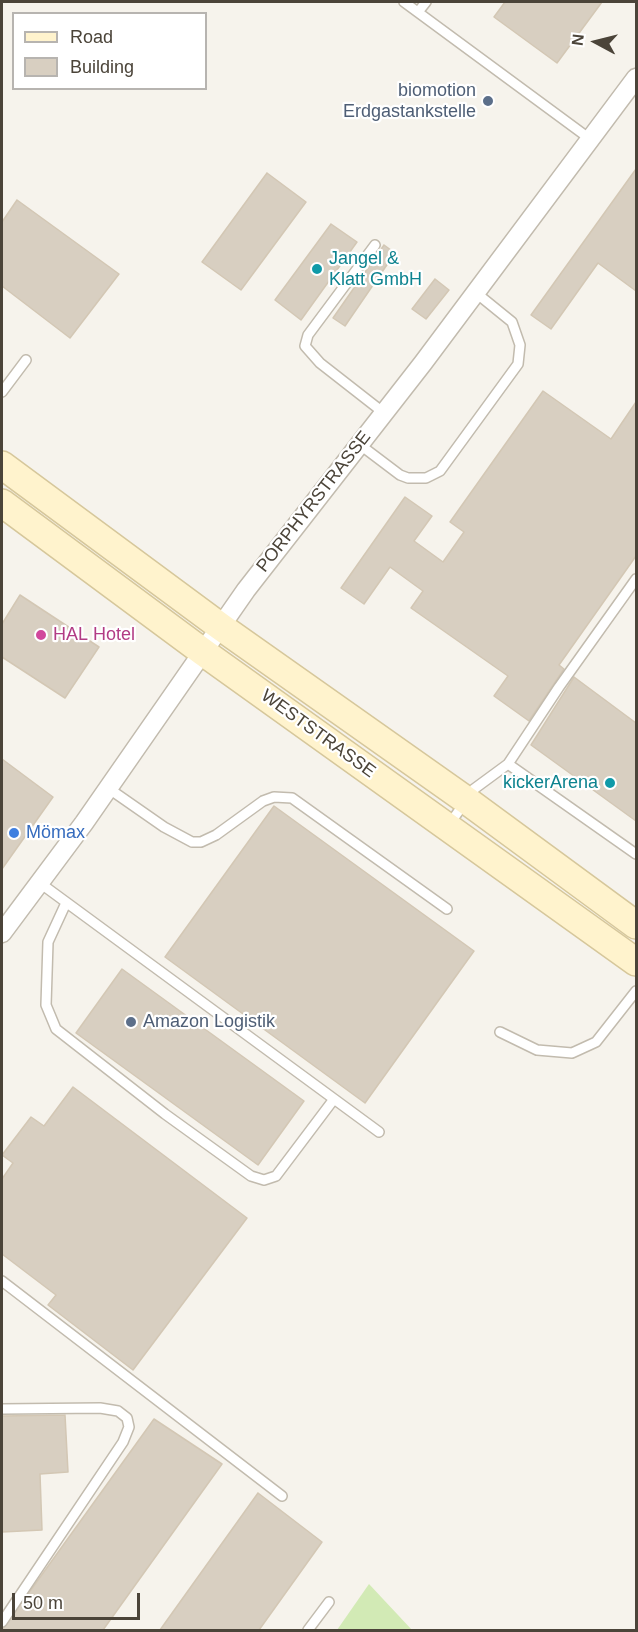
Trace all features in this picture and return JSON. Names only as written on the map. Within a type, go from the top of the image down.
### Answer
[{"type":"main road","points":[[2,465],[221,627],[466,800],[636,925]]},
{"type":"main road","name":"WESTSTRASSE","points":[[2,503],[203,652],[636,962]]},
{"type":"street","name":"PORPHYRSTRASSE","points":[[2,933],[108,788],[246,590],[384,413],[636,78]]},
{"type":"lane","points":[[404,2],[590,139]]},
{"type":"lane","points":[[418,12],[426,2]]},
{"type":"lane","points":[[375,245],[308,334],[305,346],[320,363],[384,413]]},
{"type":"lane","points":[[359,444],[400,475],[408,478],[426,478],[440,471],[518,364],[520,345],[512,322],[475,292]]},
{"type":"lane","points":[[2,392],[26,360]]},
{"type":"lane","points":[[447,827],[474,789],[508,764],[559,687],[636,579]]},
{"type":"lane","points":[[508,764],[636,854]]},
{"type":"lane","points":[[108,788],[164,827],[192,842],[201,842],[216,835],[263,801],[274,797],[292,798],[447,909]]},
{"type":"lane","points":[[40,883],[379,1132]]},
{"type":"lane","points":[[66,903],[55,923],[47,952],[46,1005],[56,1029],[165,1114],[251,1176],[264,1180],[276,1176],[334,1099]]},
{"type":"lane","points":[[500,1032],[537,1050],[572,1053],[596,1042],[636,991]]},
{"type":"lane","points":[[2,1281],[282,1496]]},
{"type":"lane","points":[[2,1409],[100,1408],[118,1411],[127,1419],[129,1427],[123,1442],[2,1622]]},
{"type":"lane","points":[[308,1630],[329,1602]]},
{"type":"green space","points":[[369,1584],[412,1630],[337,1630]]},
{"type":"building","points":[[505,2],[602,2],[557,63],[494,17]]},
{"type":"building","points":[[636,169],[636,291],[598,263],[551,329],[531,315]]},
{"type":"building","points":[[267,173],[306,202],[241,290],[202,262]]},
{"type":"building","points":[[17,200],[119,274],[70,338],[2,286],[2,222]]},
{"type":"building","name":"Jangel & Klatt GmbH","points":[[331,224],[357,242],[301,320],[275,300]]},
{"type":"building","points":[[384,245],[395,253],[345,326],[333,318]]},
{"type":"building","points":[[435,279],[449,290],[426,319],[412,309]]},
{"type":"building","points":[[543,391],[611,439],[636,402],[636,556],[559,665],[564,669],[529,721],[494,696],[508,676],[411,608],[423,591],[390,567],[364,604],[341,588],[405,497],[432,516],[414,541],[443,562],[464,532],[450,522]]},
{"type":"building","name":"HAL Hotel","points":[[20,595],[99,647],[65,698],[2,657],[2,624]]},
{"type":"building","name":"kickerArena","points":[[574,677],[636,723],[636,821],[531,745]]},
{"type":"building","name":"Mömax","points":[[2,759],[53,797],[2,869]]},
{"type":"building","points":[[274,806],[474,951],[365,1103],[165,957]]},
{"type":"building","points":[[122,969],[304,1101],[258,1165],[76,1033]]},
{"type":"building","points":[[73,1087],[247,1218],[133,1370],[48,1305],[56,1295],[2,1254],[2,1179],[13,1163],[2,1155],[31,1117],[44,1126]]},
{"type":"building","points":[[65,1415],[68,1472],[40,1474],[42,1530],[2,1532],[2,1416]]},
{"type":"building","points":[[154,1419],[222,1464],[103,1630],[2,1630]]},
{"type":"building","points":[[258,1493],[322,1542],[259,1630],[160,1630]]},
{"type":"place","name":"biomotion Erdgastankstelle","points":[[488,101]]},
{"type":"place","name":"Jangel & Klatt GmbH","points":[[317,269]]},
{"type":"place","name":"HAL Hotel","points":[[41,635]]},
{"type":"place","name":"kickerArena","points":[[610,783]]},
{"type":"place","name":"Mömax","points":[[14,833]]},
{"type":"place","name":"Amazon Logistik","points":[[131,1022]]}]
